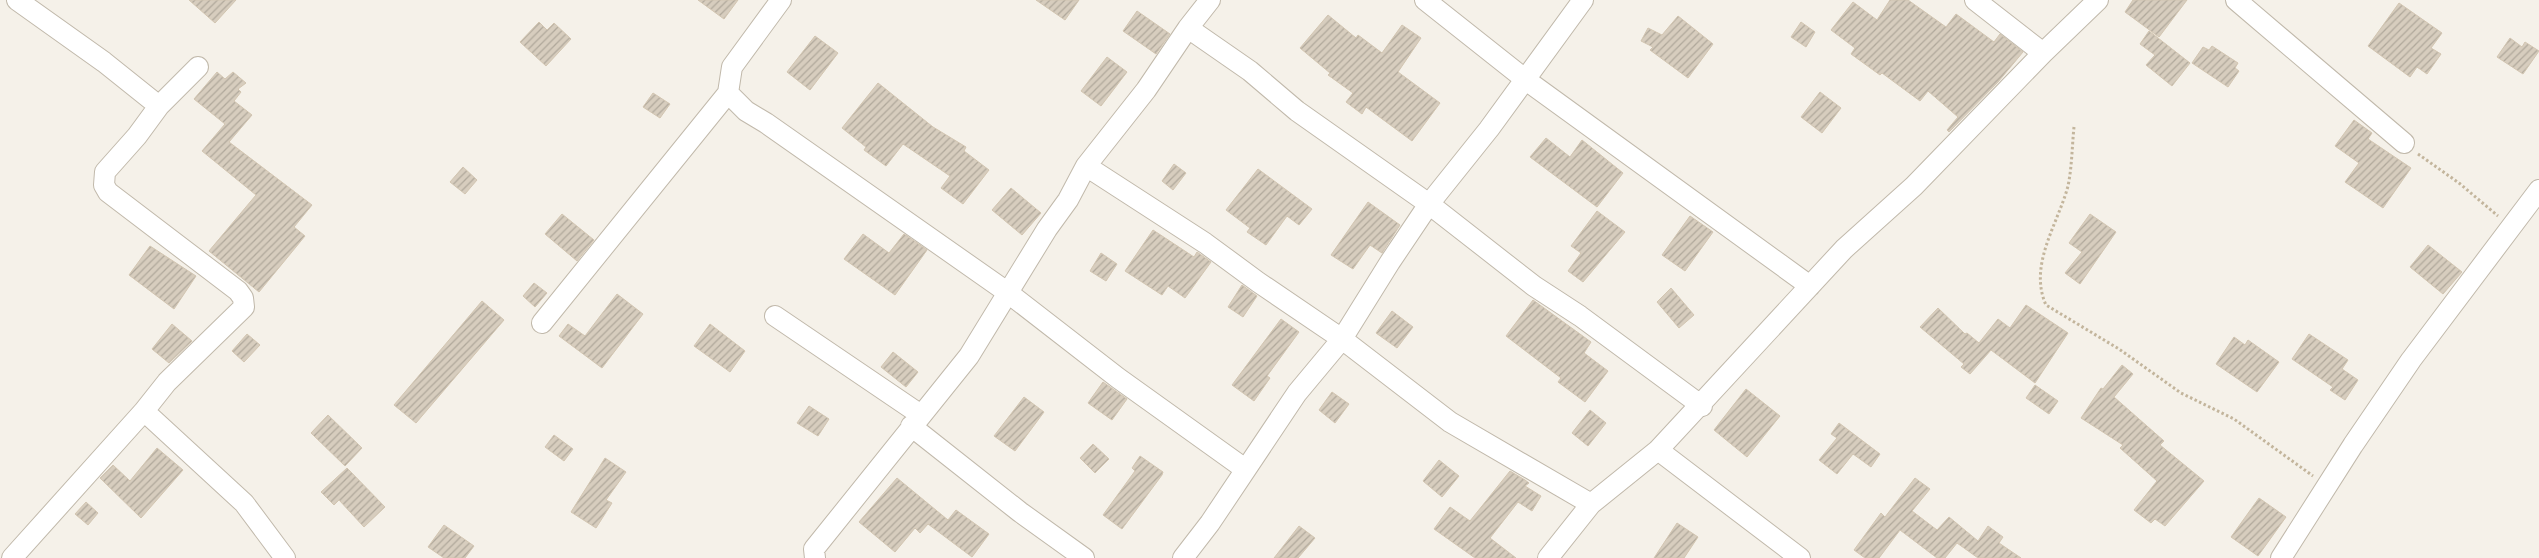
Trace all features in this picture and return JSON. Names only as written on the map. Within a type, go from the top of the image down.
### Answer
[{"type":"street","points":[[17,0],[104,62],[159,106]]},
{"type":"street","points":[[542,323],[728,93],[732,67],[781,0]]},
{"type":"street","points":[[815,558],[814,549],[969,356],[1007,292],[1068,200],[1086,166],[1146,90],[1188,28],[1210,0]]},
{"type":"street","points":[[1425,0],[1526,80],[1810,286]]},
{"type":"street","points":[[1183,558],[1210,523],[1244,469],[1297,393],[1342,338],[1390,262],[1430,204],[1526,80],[1583,0]]},
{"type":"street","points":[[1974,0],[2043,52]]},
{"type":"street","points":[[1548,558],[1590,504],[1658,450],[1702,406],[1844,249],[1914,186],[2043,52],[2098,0]]},
{"type":"street","points":[[2236,0],[2404,143]]},
{"type":"street","points":[[1188,28],[1250,71],[1297,112],[1430,204],[1534,286],[1580,316],[1702,406]]},
{"type":"street","points":[[12,558],[144,411],[167,382],[244,307],[243,298],[238,291],[108,192],[104,185],[105,172],[137,136],[159,106],[198,67]]},
{"type":"street","points":[[728,93],[746,111],[766,123],[1007,292],[1118,378],[1244,469]]},
{"type":"street","points":[[1086,166],[1205,243],[1258,282],[1342,338],[1450,422],[1590,504]]},
{"type":"street","points":[[2281,558],[2353,445],[2411,360],[2539,190]]},
{"type":"street","points":[[775,316],[916,420],[1020,512],[1084,558]]},
{"type":"street","points":[[144,411],[244,503],[285,558]]},
{"type":"street","points":[[1658,450],[1800,558]]},
{"type":"path","points":[[2074,127],[2068,185],[2042,256],[2040,292],[2046,305],[2119,349],[2181,393],[2234,418],[2328,486]]},
{"type":"path","points":[[2404,143],[2459,183],[2512,228]]},
{"type":"building","points":[[189,0],[236,0],[215,23]]},
{"type":"building","points":[[698,0],[738,0],[724,19]]},
{"type":"building","points":[[1036,0],[1079,0],[1065,20]]},
{"type":"building","points":[[1890,0],[1908,0],[1946,27],[1956,14],[1994,42],[2000,34],[2023,52],[1998,82],[1949,132],[1947,130],[1958,117],[1928,91],[1920,101],[1882,73],[1880,75],[1851,54],[1855,48],[1831,30],[1853,2],[1877,20]]},
{"type":"building","points":[[2133,0],[2187,0],[2159,37],[2125,12]]},
{"type":"building","points":[[2399,3],[2442,33],[2431,48],[2441,54],[2427,74],[2417,67],[2410,77],[2368,46]]},
{"type":"building","points":[[1137,11],[1170,34],[1156,54],[1123,31]]},
{"type":"building","points":[[1328,15],[1356,38],[1358,35],[1382,53],[1402,25],[1421,38],[1398,72],[1440,103],[1412,141],[1366,107],[1362,114],[1346,102],[1353,93],[1328,75],[1330,73],[1300,48]]},
{"type":"building","points":[[1678,16],[1713,44],[1688,78],[1650,50],[1653,47],[1641,41],[1648,28],[1662,35]]},
{"type":"building","points":[[539,22],[547,30],[554,23],[571,39],[546,66],[520,42]]},
{"type":"building","points":[[1801,22],[1815,32],[1806,47],[1791,37]]},
{"type":"building","points":[[2149,31],[2190,63],[2172,86],[2146,65],[2155,55],[2140,44]]},
{"type":"building","points":[[815,36],[838,53],[810,90],[787,72]]},
{"type":"building","points":[[2510,38],[2522,47],[2525,42],[2539,51],[2523,74],[2497,57]]},
{"type":"building","points":[[2212,46],[2238,63],[2235,68],[2239,71],[2228,87],[2192,63],[2203,47],[2209,50]]},
{"type":"building","points":[[1107,57],[1127,72],[1101,106],[1081,91]]},
{"type":"building","points":[[217,72],[225,79],[233,72],[246,83],[238,89],[241,92],[234,101],[252,115],[229,142],[312,205],[294,227],[305,236],[259,292],[209,251],[256,195],[202,151],[225,124],[194,99]]},
{"type":"building","points":[[878,83],[933,127],[966,147],[964,151],[989,170],[963,204],[941,188],[950,176],[903,144],[886,166],[864,150],[866,147],[842,128]]},
{"type":"building","points":[[1820,92],[1841,108],[1822,133],[1801,117]]},
{"type":"building","points":[[653,93],[670,104],[660,118],[643,107]]},
{"type":"building","points":[[2354,120],[2372,133],[2368,139],[2411,168],[2383,208],[2345,182],[2359,163],[2335,146]]},
{"type":"building","points":[[1546,138],[1570,157],[1582,140],[1623,173],[1597,207],[1530,157]]},
{"type":"building","points":[[1174,164],[1186,173],[1173,190],[1162,181]]},
{"type":"building","points":[[463,167],[477,180],[465,194],[450,182]]},
{"type":"building","points":[[1258,169],[1312,209],[1299,225],[1287,216],[1266,245],[1247,232],[1250,228],[1226,210]]},
{"type":"building","points":[[1011,188],[1041,213],[1022,235],[992,210]]},
{"type":"building","points":[[1368,202],[1400,225],[1382,253],[1370,245],[1353,269],[1331,255]]},
{"type":"building","points":[[1597,211],[1625,232],[1583,282],[1568,271],[1581,253],[1571,246]]},
{"type":"building","points":[[562,214],[594,240],[577,261],[545,234]]},
{"type":"building","points":[[2090,214],[2116,232],[2080,284],[2065,273],[2082,252],[2069,243]]},
{"type":"building","points":[[1690,216],[1713,232],[1685,271],[1662,255]]},
{"type":"building","points":[[1153,230],[1194,257],[1197,252],[1211,262],[1185,298],[1168,286],[1162,295],[1125,271]]},
{"type":"building","points":[[863,234],[889,253],[904,234],[927,250],[895,295],[844,259]]},
{"type":"building","points":[[2428,245],[2462,272],[2443,294],[2410,267]]},
{"type":"building","points":[[150,246],[196,276],[174,309],[129,275]]},
{"type":"building","points":[[1101,253],[1117,264],[1106,281],[1090,271]]},
{"type":"building","points":[[534,283],[547,293],[535,307],[523,296]]},
{"type":"building","points":[[1242,285],[1257,296],[1243,317],[1228,307]]},
{"type":"building","points":[[1671,288],[1694,315],[1679,328],[1657,302]]},
{"type":"building","points":[[617,294],[643,314],[602,368],[559,336],[568,324],[585,336]]},
{"type":"building","points":[[1533,300],[1591,342],[1584,353],[1608,371],[1585,402],[1558,382],[1561,378],[1506,336]]},
{"type":"building","points":[[482,301],[504,320],[416,423],[394,405]]},
{"type":"building","points":[[2026,305],[2068,333],[2035,383],[1991,350],[1970,374],[1961,367],[1964,364],[1920,327],[1938,308],[1965,334],[1967,333],[1979,343],[1998,319],[2010,328]]},
{"type":"building","points":[[1392,311],[1413,327],[1397,348],[1376,333]]},
{"type":"building","points":[[1281,319],[1299,332],[1267,376],[1270,378],[1254,401],[1232,385]]},
{"type":"building","points":[[172,324],[192,341],[169,363],[152,349]]},
{"type":"building","points":[[710,324],[745,351],[730,372],[694,346]]},
{"type":"building","points":[[247,334],[260,345],[244,362],[232,351]]},
{"type":"building","points":[[2309,334],[2348,360],[2342,369],[2358,380],[2345,400],[2330,390],[2333,387],[2292,359]]},
{"type":"building","points":[[2234,337],[2245,345],[2248,340],[2279,362],[2257,392],[2216,364]]},
{"type":"building","points":[[893,352],[918,372],[906,387],[881,367]]},
{"type":"building","points":[[2122,365],[2133,374],[2114,397],[2164,441],[2160,445],[2204,481],[2165,526],[2155,519],[2151,523],[2134,510],[2157,481],[2120,448],[2123,445],[2081,418],[2101,388],[2103,389]]},
{"type":"building","points":[[1103,382],[1127,399],[1112,420],[1088,403]]},
{"type":"building","points":[[2035,385],[2058,401],[2049,414],[2026,398]]},
{"type":"building","points":[[1746,389],[1780,416],[1747,457],[1714,430]]},
{"type":"building","points":[[1332,392],[1349,404],[1335,423],[1319,410]]},
{"type":"building","points":[[1024,397],[1044,412],[1015,451],[994,436]]},
{"type":"building","points":[[809,406],[829,419],[818,436],[797,423]]},
{"type":"building","points":[[1590,410],[1606,423],[1588,446],[1572,433]]},
{"type":"building","points":[[328,415],[362,448],[345,466],[311,433]]},
{"type":"building","points":[[1839,423],[1880,454],[1871,467],[1853,454],[1837,474],[1819,460],[1837,438],[1831,434]]},
{"type":"building","points":[[554,435],[573,449],[564,461],[545,447]]},
{"type":"building","points":[[1093,444],[1109,459],[1095,473],[1080,458]]},
{"type":"building","points":[[157,448],[183,470],[141,518],[100,478],[113,465],[130,481]]},
{"type":"building","points":[[1140,456],[1163,472],[1122,529],[1103,515],[1135,471],[1132,468]]},
{"type":"building","points":[[605,458],[626,472],[606,500],[612,503],[596,528],[571,512]]},
{"type":"building","points":[[1439,460],[1459,476],[1442,497],[1423,481]]},
{"type":"building","points":[[347,468],[385,507],[364,527],[339,500],[334,505],[321,492]]},
{"type":"building","points":[[1510,471],[1529,483],[1525,486],[1541,496],[1532,511],[1518,502],[1490,538],[1516,558],[1475,558],[1434,529],[1450,507],[1470,521]]},
{"type":"building","points":[[897,478],[948,520],[956,510],[989,534],[972,557],[928,524],[920,533],[915,528],[895,552],[859,522]]},
{"type":"building","points":[[1915,478],[1930,489],[1912,511],[1937,530],[1949,517],[1978,541],[1988,526],[2003,537],[1999,543],[2021,558],[1978,558],[1957,543],[1945,558],[1937,558],[1900,530],[1879,558],[1865,558],[1854,550],[1881,513],[1885,517]]},
{"type":"building","points":[[2259,498],[2286,517],[2258,556],[2231,537]]},
{"type":"building","points":[[86,502],[98,513],[88,525],[75,514]]},
{"type":"building","points":[[1677,523],[1698,537],[1684,558],[1654,558]]},
{"type":"building","points":[[444,525],[474,546],[465,558],[444,558],[428,547]]},
{"type":"building","points":[[1299,526],[1315,538],[1298,558],[1274,558]]}]
